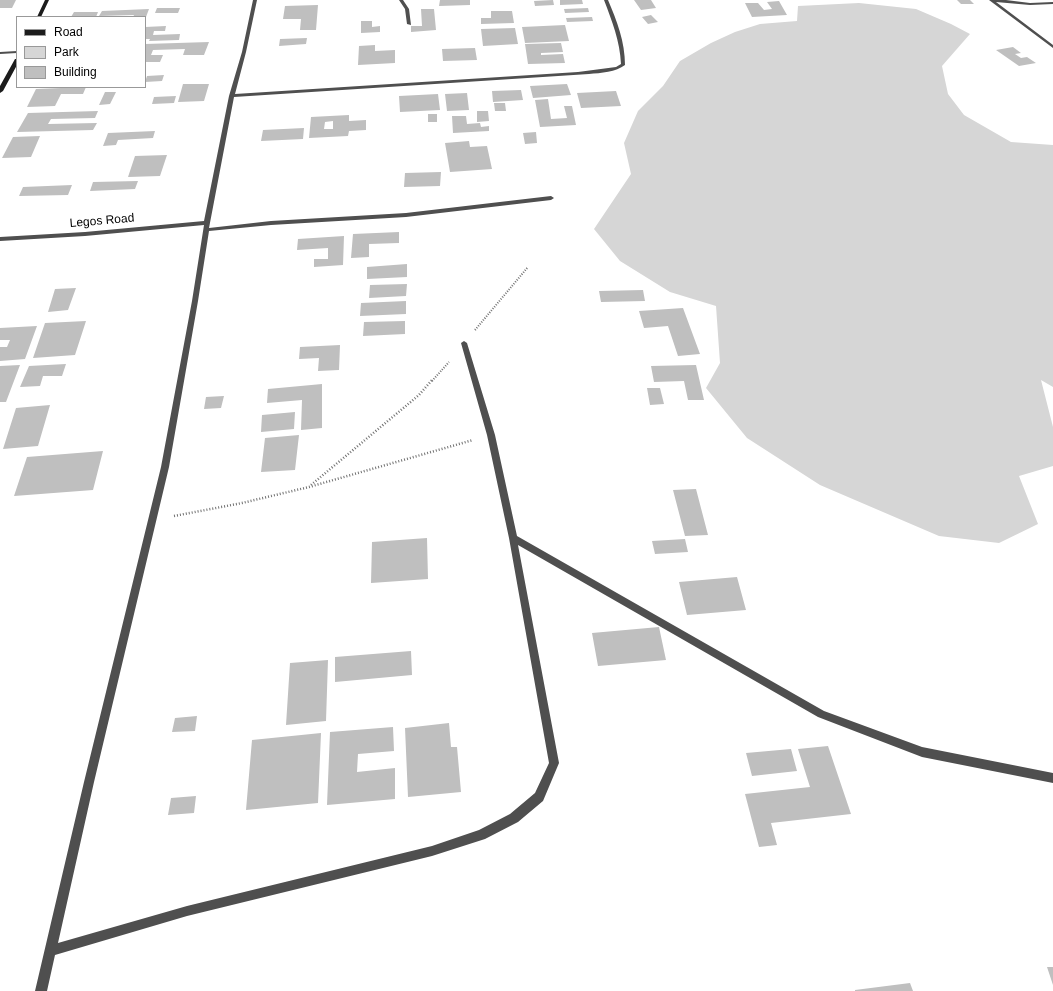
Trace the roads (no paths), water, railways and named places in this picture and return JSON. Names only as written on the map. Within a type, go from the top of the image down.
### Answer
[{"type":"main road","points":[[39,16],[47,0]]},
{"type":"main road","points":[[0,91],[16,62]]},
{"type":"street","points":[[42,991],[165,467],[196,301],[206,226],[232,96],[244,52],[255,0]]},
{"type":"street","points":[[401,0],[407,9],[408,24]]},
{"type":"street","points":[[232,96],[516,78],[619,68],[623,65],[623,53],[620,36],[606,0]]},
{"type":"street","points":[[992,0],[1030,4],[1053,3]]},
{"type":"street","points":[[992,0],[1053,47]]},
{"type":"street","points":[[0,53],[16,52]]},
{"type":"street","name":"Legos Road","points":[[0,239],[406,215],[551,198]]},
{"type":"street","points":[[51,950],[187,911],[432,851],[481,835],[514,818],[539,797],[554,763],[491,435],[464,343]]},
{"type":"street","points":[[512,538],[821,714],[922,752],[1053,778]]}]
